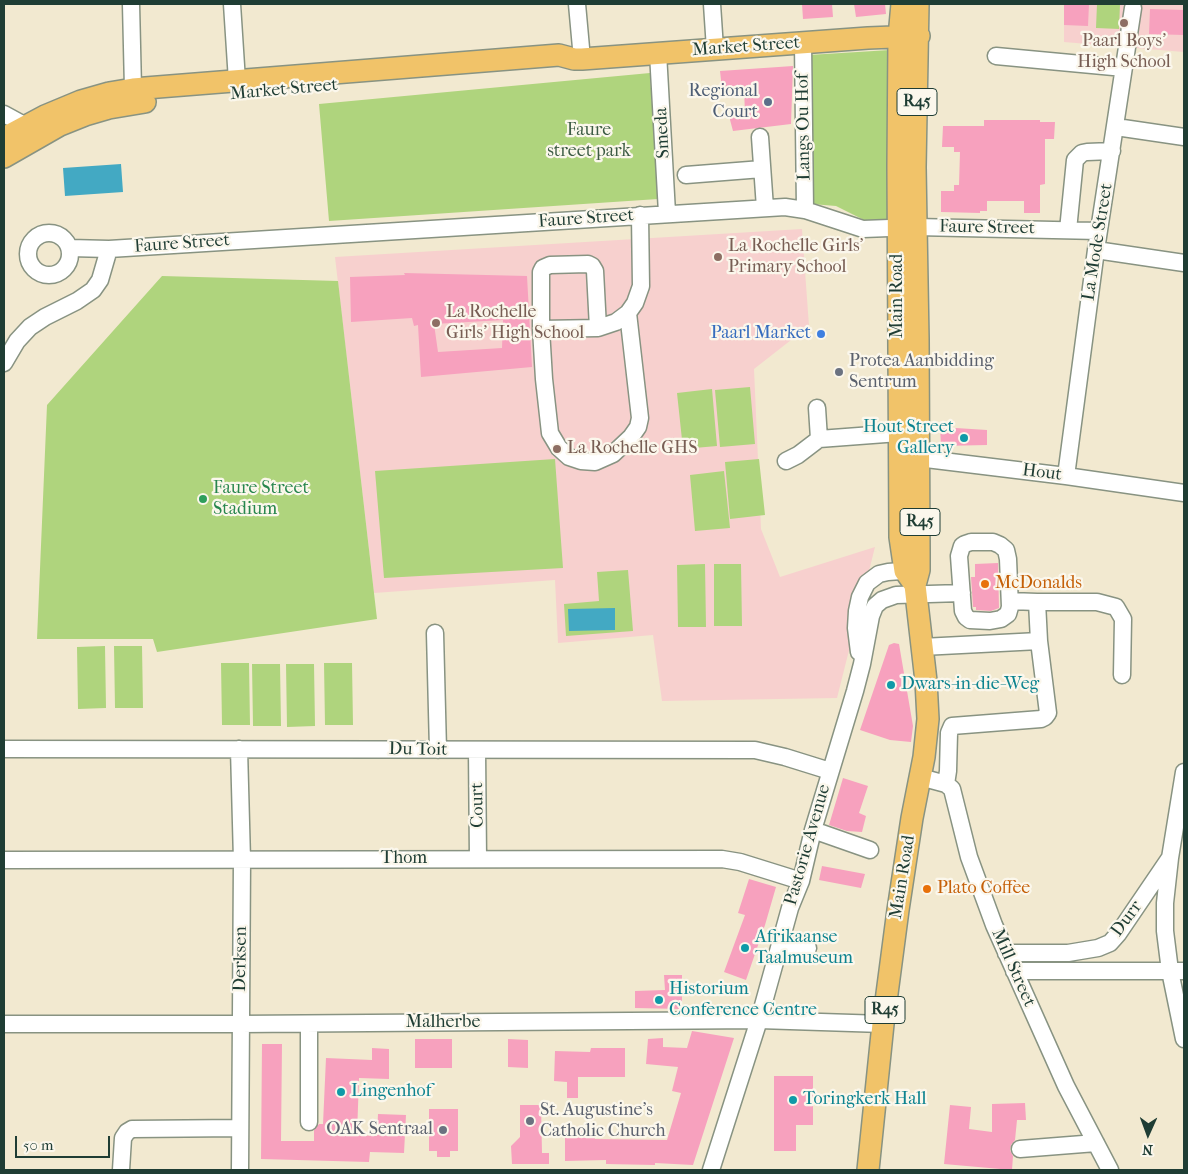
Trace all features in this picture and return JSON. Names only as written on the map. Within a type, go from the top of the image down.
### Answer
[{"type":"main road","name":"Main Road","points":[[902,4],[909,36],[907,227],[899,433],[909,458]]},
{"type":"main road","name":"Main Road","points":[[909,36],[918,4]]},
{"type":"main road","name":"Market Street","points":[[4,138],[45,116],[81,101],[133,89],[559,55],[578,59],[909,36]]},
{"type":"main road","name":"Market Street","points":[[4,157],[60,126],[85,115],[109,108],[140,103],[558,68],[578,59]]},
{"type":"main road","name":"Main Road","points":[[868,1170],[883,1024],[898,910],[924,757],[928,719],[914,580],[900,538],[909,458],[918,339],[907,227]]},
{"type":"street","points":[[131,4],[133,89]]},
{"type":"street","points":[[232,4],[237,80]]},
{"type":"street","points":[[577,4],[578,59]]},
{"type":"street","points":[[712,4],[714,49]]},
{"type":"street","name":"La Mode Street","points":[[1066,476],[1096,250],[1133,8]]},
{"type":"street","name":"Langs Ou Hof","points":[[803,43],[805,210]]},
{"type":"street","name":"Smeda","points":[[658,53],[667,214]]},
{"type":"street","points":[[996,56],[1124,68]]},
{"type":"street","points":[[4,114],[26,126]]},
{"type":"street","points":[[1116,127],[1184,137]]},
{"type":"street","points":[[760,137],[765,208]]},
{"type":"street","points":[[1068,230],[1075,160],[1082,153],[1112,151]]},
{"type":"street","points":[[686,175],[762,169]]},
{"type":"street","name":"Faure Street","points":[[70,248],[109,249],[785,207],[805,210],[863,229],[907,227],[1099,231]]},
{"type":"street","points":[[541,329],[598,328],[616,322],[628,313],[635,303],[640,286],[640,215]]},
{"type":"street","points":[[4,363],[18,341],[30,327],[44,317],[77,301],[93,290],[100,280],[109,249]]},
{"type":"street","points":[[1096,250],[1184,263]]},
{"type":"street","points":[[598,328],[595,271],[592,266],[588,264],[550,265],[543,268],[541,272],[541,329],[550,433],[559,448],[569,457],[581,461],[595,462],[613,454],[631,437],[638,427],[640,418],[628,313]]},
{"type":"street","points":[[817,408],[819,438]]},
{"type":"street","points":[[786,461],[798,455],[819,438],[899,433]]},
{"type":"street","name":"Hout","points":[[909,458],[1066,476],[1184,493]]},
{"type":"street","points":[[971,542],[993,542],[1006,550],[1008,554],[1010,601],[1010,611],[1001,619],[990,621],[970,620],[966,617],[963,611],[960,556],[962,546],[971,542]]},
{"type":"street","name":"Pastorie Avenue","points":[[862,664],[856,628],[857,611],[864,586],[879,574],[888,572],[914,580]]},
{"type":"street","points":[[914,580],[962,593]]},
{"type":"street","name":"Pastorie Avenue","points":[[711,1170],[759,1020],[790,908],[800,881],[813,830],[862,664],[870,621],[875,606],[914,580]]},
{"type":"street","points":[[1010,601],[1097,602],[1116,607],[1123,619],[1122,675]]},
{"type":"street","points":[[920,777],[946,784],[949,733],[952,726],[1041,719],[1047,715],[1037,602]]},
{"type":"street","points":[[435,633],[438,750]]},
{"type":"street","points":[[922,647],[1039,641]]},
{"type":"street","name":"Derksen","points":[[240,748],[242,860],[240,1170]]},
{"type":"street","name":"Du Toit","points":[[4,749],[755,750],[830,771]]},
{"type":"street","name":"Court","points":[[477,750],[478,859]]},
{"type":"street","points":[[1184,772],[1170,858],[1165,903],[1165,931],[1177,971],[1184,1039]]},
{"type":"street","name":"Mill Street","points":[[946,784],[954,794],[969,857],[1006,953],[1066,1086],[1110,1170]]},
{"type":"street","points":[[813,830],[870,850]]},
{"type":"street","name":"Durr","points":[[1006,953],[1068,953],[1098,948],[1110,943],[1170,858]]},
{"type":"street","name":"Thom","points":[[4,860],[722,859],[740,862],[800,881]]},
{"type":"street","points":[[780,944],[808,948]]},
{"type":"street","points":[[1014,970],[1177,971]]},
{"type":"street","name":"Malherbe","points":[[4,1024],[309,1024],[759,1020],[883,1024]]},
{"type":"street","points":[[309,1024],[309,1122]]},
{"type":"street","points":[[121,1170],[123,1138],[132,1129],[240,1128]]},
{"type":"street","points":[[1020,1148],[1096,1143]]},
{"type":"shaded area","name":"Paarl Boys' High School","points":[[1064,4],[1184,4],[1184,52],[1064,42]]},
{"type":"shaded area","name":"La Rochelle GHS","points":[[802,229],[809,326],[754,369],[761,529],[780,577],[875,547],[837,698],[662,701],[653,635],[558,643],[555,580],[374,593],[335,257]]},
{"type":"green space","points":[[1097,4],[1120,4],[1119,29],[1096,28]]},
{"type":"green space","points":[[890,50],[897,226],[876,226],[836,206],[812,204],[809,55]]},
{"type":"green space","name":"Faure street park","points":[[650,73],[658,199],[329,221],[319,104]]},
{"type":"green space","name":"Faure Street Stadium","points":[[162,276],[338,281],[377,619],[157,652],[153,639],[37,639],[47,405]]},
{"type":"green space","points":[[750,387],[755,444],[720,447],[715,390]]},
{"type":"green space","points":[[712,389],[717,446],[683,449],[677,393]]},
{"type":"green space","points":[[555,459],[563,568],[384,578],[375,471]]},
{"type":"green space","points":[[759,459],[765,515],[730,519],[725,462]]},
{"type":"green space","points":[[724,471],[730,528],[695,531],[690,475]]},
{"type":"green space","points":[[705,564],[706,627],[678,627],[677,565]]},
{"type":"green space","points":[[714,564],[741,564],[742,626],[714,626]]},
{"type":"green space","points":[[628,570],[633,631],[566,636],[564,604],[599,601],[597,572]]},
{"type":"green space","points":[[105,646],[106,708],[78,709],[77,647]]},
{"type":"green space","points":[[114,646],[142,646],[143,708],[115,708]]},
{"type":"green space","points":[[221,663],[249,663],[250,725],[222,725]]},
{"type":"green space","points":[[324,663],[352,663],[353,725],[325,725]]},
{"type":"green space","points":[[252,664],[280,664],[281,726],[253,726]]},
{"type":"green space","points":[[286,664],[314,664],[315,726],[287,727]]},
{"type":"water","points":[[121,164],[123,192],[65,196],[63,168]]},
{"type":"water","points":[[615,608],[615,630],[569,631],[568,609]]},
{"type":"building","points":[[802,4],[832,4],[833,17],[803,19]]},
{"type":"building","points":[[854,4],[885,4],[886,14],[856,17]]},
{"type":"building","points":[[1064,4],[1089,4],[1088,26],[1064,25]]},
{"type":"building","points":[[1150,9],[1184,10],[1184,35],[1149,34]]},
{"type":"building","name":"Regional Court","points":[[793,66],[791,124],[733,131],[729,116],[745,114],[744,88],[722,89],[720,71]]},
{"type":"building","points":[[984,120],[1040,120],[1040,122],[1055,122],[1054,139],[1045,139],[1045,184],[1040,185],[1040,213],[1024,213],[1024,201],[987,201],[987,211],[980,211],[980,213],[941,212],[941,191],[954,191],[954,185],[959,185],[960,152],[954,152],[954,147],[942,147],[943,126],[984,126]]},
{"type":"building","name":"La Rochelle Girls' High School","points":[[404,273],[527,276],[532,367],[421,377],[418,325],[414,326],[412,318],[351,322],[350,277],[405,275]],"holes":[[[503,320],[502,348],[438,352],[434,324]]]},
{"type":"building","name":"Hout Street Gallery","points":[[940,427],[987,430],[987,445],[941,446]]},
{"type":"building","name":"McDonalds","points":[[998,563],[999,608],[991,611],[976,610],[976,607],[973,607],[971,577],[975,577],[975,564]]},
{"type":"building","name":"Dwars-in-die-Weg","points":[[899,644],[913,726],[911,742],[890,740],[860,730],[889,645]]},
{"type":"building","points":[[843,778],[868,786],[859,813],[866,816],[862,832],[847,831],[829,825]]},
{"type":"building","points":[[822,866],[865,874],[861,888],[819,880]]},
{"type":"building","points":[[749,879],[776,887],[746,980],[724,972],[745,915],[738,913]]},
{"type":"building","name":"Historium Conference Centre","points":[[664,975],[682,975],[682,1009],[635,1008],[635,991],[665,990]]},
{"type":"building","points":[[692,1031],[734,1038],[693,1165],[655,1163],[655,1165],[606,1164],[606,1160],[565,1161],[565,1127],[595,1127],[595,1139],[667,1140],[681,1093],[672,1091],[678,1067],[646,1064],[648,1039],[663,1038],[663,1047],[687,1048]]},
{"type":"building","points":[[415,1039],[452,1039],[452,1068],[415,1068]]},
{"type":"building","points":[[508,1039],[528,1040],[528,1068],[508,1067]]},
{"type":"building","name":"Lingenhof","points":[[262,1044],[282,1044],[281,1141],[314,1141],[314,1130],[319,1124],[323,1124],[326,1058],[372,1060],[372,1048],[389,1049],[389,1079],[359,1078],[357,1135],[377,1136],[378,1114],[406,1115],[404,1153],[370,1152],[369,1162],[261,1159]]},
{"type":"building","points":[[591,1048],[625,1048],[625,1077],[578,1077],[578,1098],[567,1098],[567,1082],[554,1081],[555,1051],[590,1052]]},
{"type":"building","name":"Toringkerk Hall","points":[[774,1076],[813,1076],[813,1125],[796,1125],[796,1151],[774,1151]]},
{"type":"building","points":[[1025,1103],[1026,1120],[1017,1120],[1015,1140],[1010,1150],[1013,1156],[1012,1170],[944,1164],[950,1105],[971,1107],[969,1129],[992,1132],[992,1104]]},
{"type":"building","name":"St. Augustine's Catholic Church","points":[[520,1105],[541,1105],[542,1153],[549,1153],[549,1164],[512,1164],[511,1146],[520,1137]]},
{"type":"building","name":"OAK Sentraal","points":[[429,1109],[458,1109],[458,1151],[450,1151],[450,1157],[437,1157],[437,1151],[429,1151]]},
{"type":"place","name":"Paarl Boys' High School","points":[[1124,23]]},
{"type":"place","name":"Regional Court","points":[[768,102]]},
{"type":"place","name":"La Rochelle Girls' Primary School","points":[[718,257]]},
{"type":"place","name":"La Rochelle Girls' High School","points":[[436,323]]},
{"type":"place","name":"Paarl Market","points":[[821,334]]},
{"type":"place","name":"Protea Aanbidding Sentrum","points":[[839,372]]},
{"type":"place","name":"Hout Street Gallery","points":[[964,438]]},
{"type":"place","name":"La Rochelle GHS","points":[[557,449]]},
{"type":"place","name":"Faure Street Stadium","points":[[203,499]]},
{"type":"place","name":"McDonalds","points":[[985,584]]},
{"type":"place","name":"Dwars-in-die-Weg","points":[[891,685]]},
{"type":"place","name":"Plato Coffee","points":[[927,889]]},
{"type":"place","name":"Afrikaanse Taalmuseum","points":[[745,948]]},
{"type":"place","name":"Historium Conference Centre","points":[[659,1000]]},
{"type":"place","name":"Lingenhof","points":[[341,1092]]},
{"type":"place","name":"Toringkerk Hall","points":[[793,1100]]},
{"type":"place","name":"St. Augustine's Catholic Church","points":[[530,1121]]},
{"type":"place","name":"OAK Sentraal","points":[[443,1130]]}]
